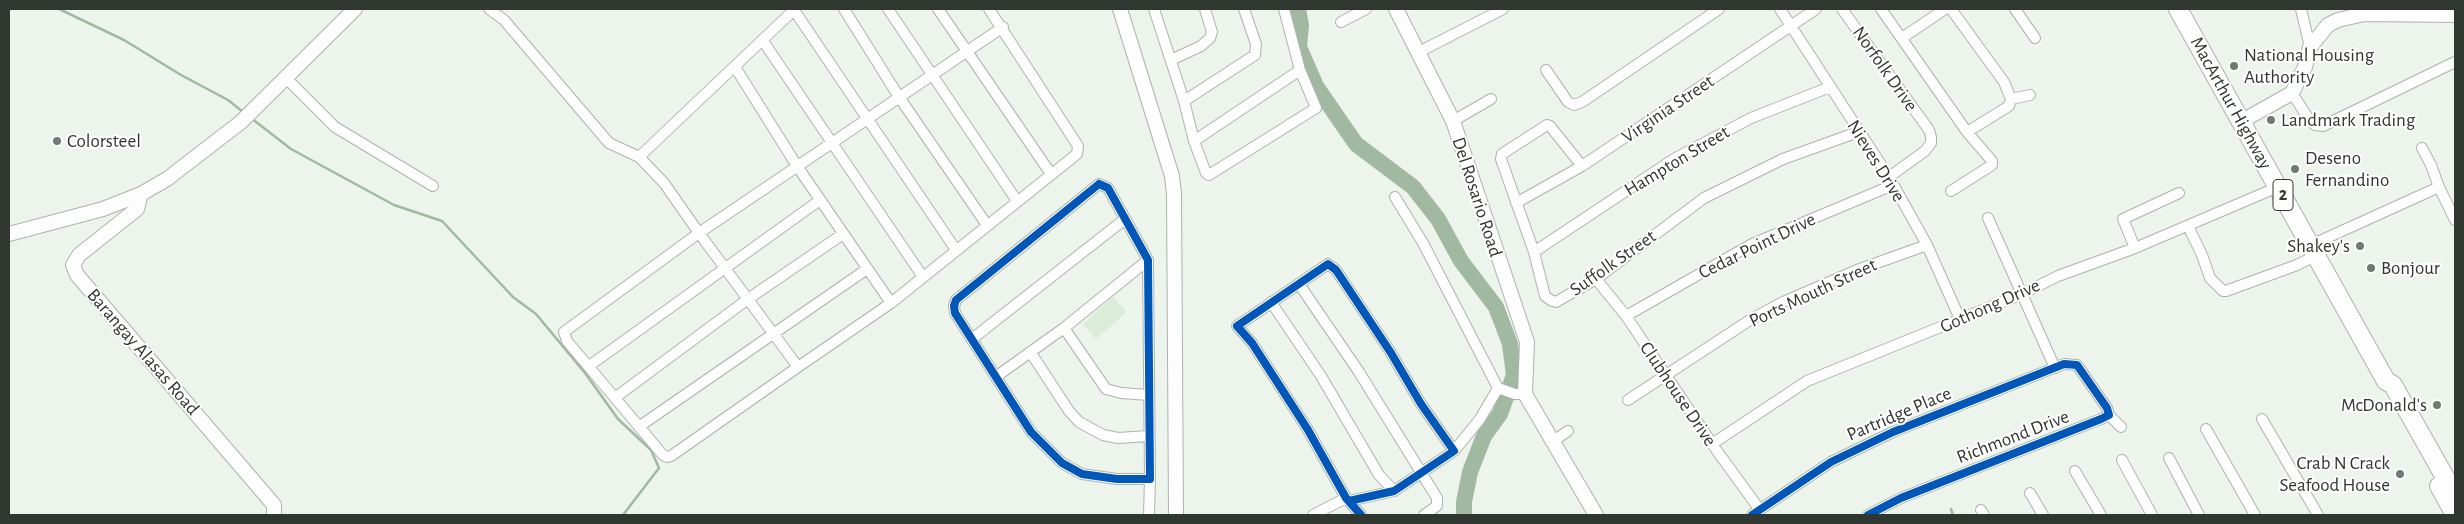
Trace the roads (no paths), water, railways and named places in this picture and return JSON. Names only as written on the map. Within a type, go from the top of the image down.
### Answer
[{"type":"highway","name":"MacArthur Highway","points":[[2178,9],[2314,250],[2386,382],[2388,394],[2455,515]]},
{"type":"highway","name":"MacArthur Highway","points":[[2386,382],[2393,385],[2455,495]]},
{"type":"street","points":[[9,234],[103,209],[140,194],[167,179],[254,111],[355,9]]},
{"type":"street","points":[[489,9],[504,20],[609,143],[639,158],[664,183],[798,367]]},
{"type":"street","points":[[844,9],[899,97],[987,225]]},
{"type":"street","points":[[888,9],[1017,201]]},
{"type":"street","points":[[938,9],[1051,174]]},
{"type":"street","points":[[989,9],[1003,27],[1078,146],[1077,154],[890,303],[671,456],[663,455],[567,341],[564,332],[699,233],[1003,27]]},
{"type":"street","points":[[1120,9],[1172,176],[1174,194],[1176,515]]},
{"type":"street","points":[[1154,9],[1184,101],[1194,141],[1206,173],[1213,174],[1316,108],[1300,70],[1284,9]]},
{"type":"street","points":[[1171,60],[1201,46],[1210,38],[1212,32],[1205,9]]},
{"type":"street","points":[[1184,101],[1255,55],[1256,44],[1244,9]]},
{"type":"street","points":[[1341,22],[1366,9]]},
{"type":"street","name":"Del Rosario Road","points":[[1396,9],[1453,122],[1527,342],[1520,394]]},
{"type":"street","points":[[1417,53],[1503,9]]},
{"type":"street","points":[[1546,70],[1568,102],[1574,106],[1719,9]]},
{"type":"street","name":"Nieves Drive","points":[[1780,9],[1891,181],[1927,245],[1960,319]]},
{"type":"street","name":"Virginia Street","points":[[1516,203],[1582,166],[1816,9]]},
{"type":"street","name":"Norfolk Drive","points":[[1842,9],[1928,130]]},
{"type":"street","points":[[1882,9],[1967,132],[1992,161],[1992,165],[1951,191]]},
{"type":"street","points":[[1902,38],[1945,9]]},
{"type":"street","points":[[1951,9],[2004,82],[2011,99],[2009,106],[1967,132]]},
{"type":"street","points":[[2015,9],[2035,38]]},
{"type":"street","points":[[2302,9],[2310,48]]},
{"type":"street","points":[[639,158],[794,10],[956,250]]},
{"type":"street","points":[[2242,121],[2292,93],[2305,67],[2310,48],[2328,24],[2364,14],[2455,15]]},
{"type":"street","points":[[763,41],[923,277]]},
{"type":"street","points":[[2292,93],[2310,121],[2314,125],[2323,126],[2455,62]]},
{"type":"street","points":[[735,67],[797,166],[890,303]]},
{"type":"street","points":[[1194,141],[1300,70]]},
{"type":"street","points":[[287,79],[336,127],[433,186]]},
{"type":"street","name":"Hampton Street","points":[[1534,252],[1674,159],[1751,118],[1830,87]]},
{"type":"street","points":[[2011,99],[2030,96]]},
{"type":"street","points":[[1453,122],[1491,99]]},
{"type":"street","name":"Suffolk Street","points":[[1582,166],[1555,131],[1547,125],[1502,154],[1501,159],[1534,252],[1545,296],[1556,302],[1596,279],[1704,198],[1783,159],[1858,132]]},
{"type":"street","name":"Cedar Point Drive","points":[[1626,316],[1752,244],[1891,181],[1928,147],[1931,142],[1928,130]]},
{"type":"street","points":[[2422,148],[2455,224]]},
{"type":"street","points":[[1149,515],[1150,479],[1148,436],[1148,260],[1108,188],[1099,184],[956,300],[954,306],[955,313],[1031,432],[1062,463],[1082,474],[1117,479],[1150,479]]},
{"type":"street","name":"Gothong Drive","points":[[1712,444],[1807,381],[2022,294],[2058,276],[2135,248],[2278,187]]},
{"type":"street","points":[[2188,226],[2202,255],[2210,278],[2226,291],[2297,265],[2314,250],[2439,187]]},
{"type":"street","points":[[2135,248],[2123,219],[2179,193]]},
{"type":"street","name":"Barangay Alasas Road","points":[[140,194],[136,209],[79,255],[73,265],[77,276],[274,505],[274,515]]},
{"type":"street","points":[[1395,197],[1423,243],[1500,389],[1520,394],[1552,442],[1596,515]]},
{"type":"street","points":[[588,366],[820,200]]},
{"type":"street","points":[[1988,218],[2055,368]]},
{"type":"street","points":[[972,339],[1125,219]]},
{"type":"street","points":[[616,397],[748,299],[844,234]]},
{"type":"street","name":"Ports Mouth Street","points":[[1628,400],[1750,320],[1783,302],[1857,270],[1927,245]]},
{"type":"street","points":[[997,376],[1064,328],[1148,260]]},
{"type":"street","points":[[1361,515],[1347,499],[1308,430],[1252,343],[1237,326],[1271,302],[1324,266],[1333,266],[1454,451]]},
{"type":"street","points":[[640,426],[867,269]]},
{"type":"street","name":"Clubhouse Drive","points":[[1596,279],[1626,316],[1756,513]]},
{"type":"street","points":[[1299,284],[1359,372],[1437,498],[1433,511],[1424,515]]},
{"type":"street","points":[[1271,302],[1329,390],[1379,475],[1394,491]]},
{"type":"street","points":[[1064,328],[1106,389],[1148,395]]},
{"type":"street","points":[[1031,353],[1079,422],[1103,435],[1118,438],[1148,436]]},
{"type":"street","name":"Partridge Place","points":[[1756,513],[1831,462],[1894,432],[2070,363],[2077,365],[2088,379],[2107,408],[2109,415]]},
{"type":"street","points":[[1313,515],[1347,499],[1394,491],[1422,474],[1454,451],[1480,419],[1500,389]]},
{"type":"street","points":[[2109,415],[2121,428]]},
{"type":"street","name":"Richmond Drive","points":[[1868,515],[1902,498],[2109,415]]},
{"type":"street","points":[[2262,419],[2318,515]]},
{"type":"street","points":[[2206,429],[2255,515]]},
{"type":"street","points":[[1552,442],[1568,431]]},
{"type":"street","points":[[2169,458],[2199,515]]},
{"type":"street","points":[[2122,460],[2152,515]]},
{"type":"street","points":[[2075,471],[2102,515]]},
{"type":"street","points":[[2030,493],[2043,515]]},
{"type":"waterway","points":[[59,9],[124,40],[181,75],[228,100],[243,112]]},
{"type":"waterway","points":[[1298,9],[1301,25],[1299,47],[1316,86],[1356,144],[1413,187],[1438,219],[1461,261],[1496,307],[1510,344],[1514,375],[1500,414],[1484,436],[1470,472],[1464,502],[1464,515]]},
{"type":"waterway","points":[[251,118],[291,149],[394,205],[442,221],[513,297],[536,314],[585,373],[618,419],[651,450],[659,468],[623,515]]},
{"type":"waterway","points":[[1951,509],[1953,515]]},
{"type":"place","name":"National Housing Authority","points":[[2234,66]]},
{"type":"place","name":"Landmark Trading","points":[[2271,120]]},
{"type":"place","name":"Colorsteel","points":[[57,141]]},
{"type":"place","name":"Deseno Fernandino","points":[[2295,169]]},
{"type":"place","name":"Shakey's","points":[[2360,246]]},
{"type":"place","name":"Bonjour","points":[[2371,268]]},
{"type":"place","name":"McDonald's","points":[[2437,405]]},
{"type":"place","name":"Crab N Crack Seafood House","points":[[2400,474]]}]
